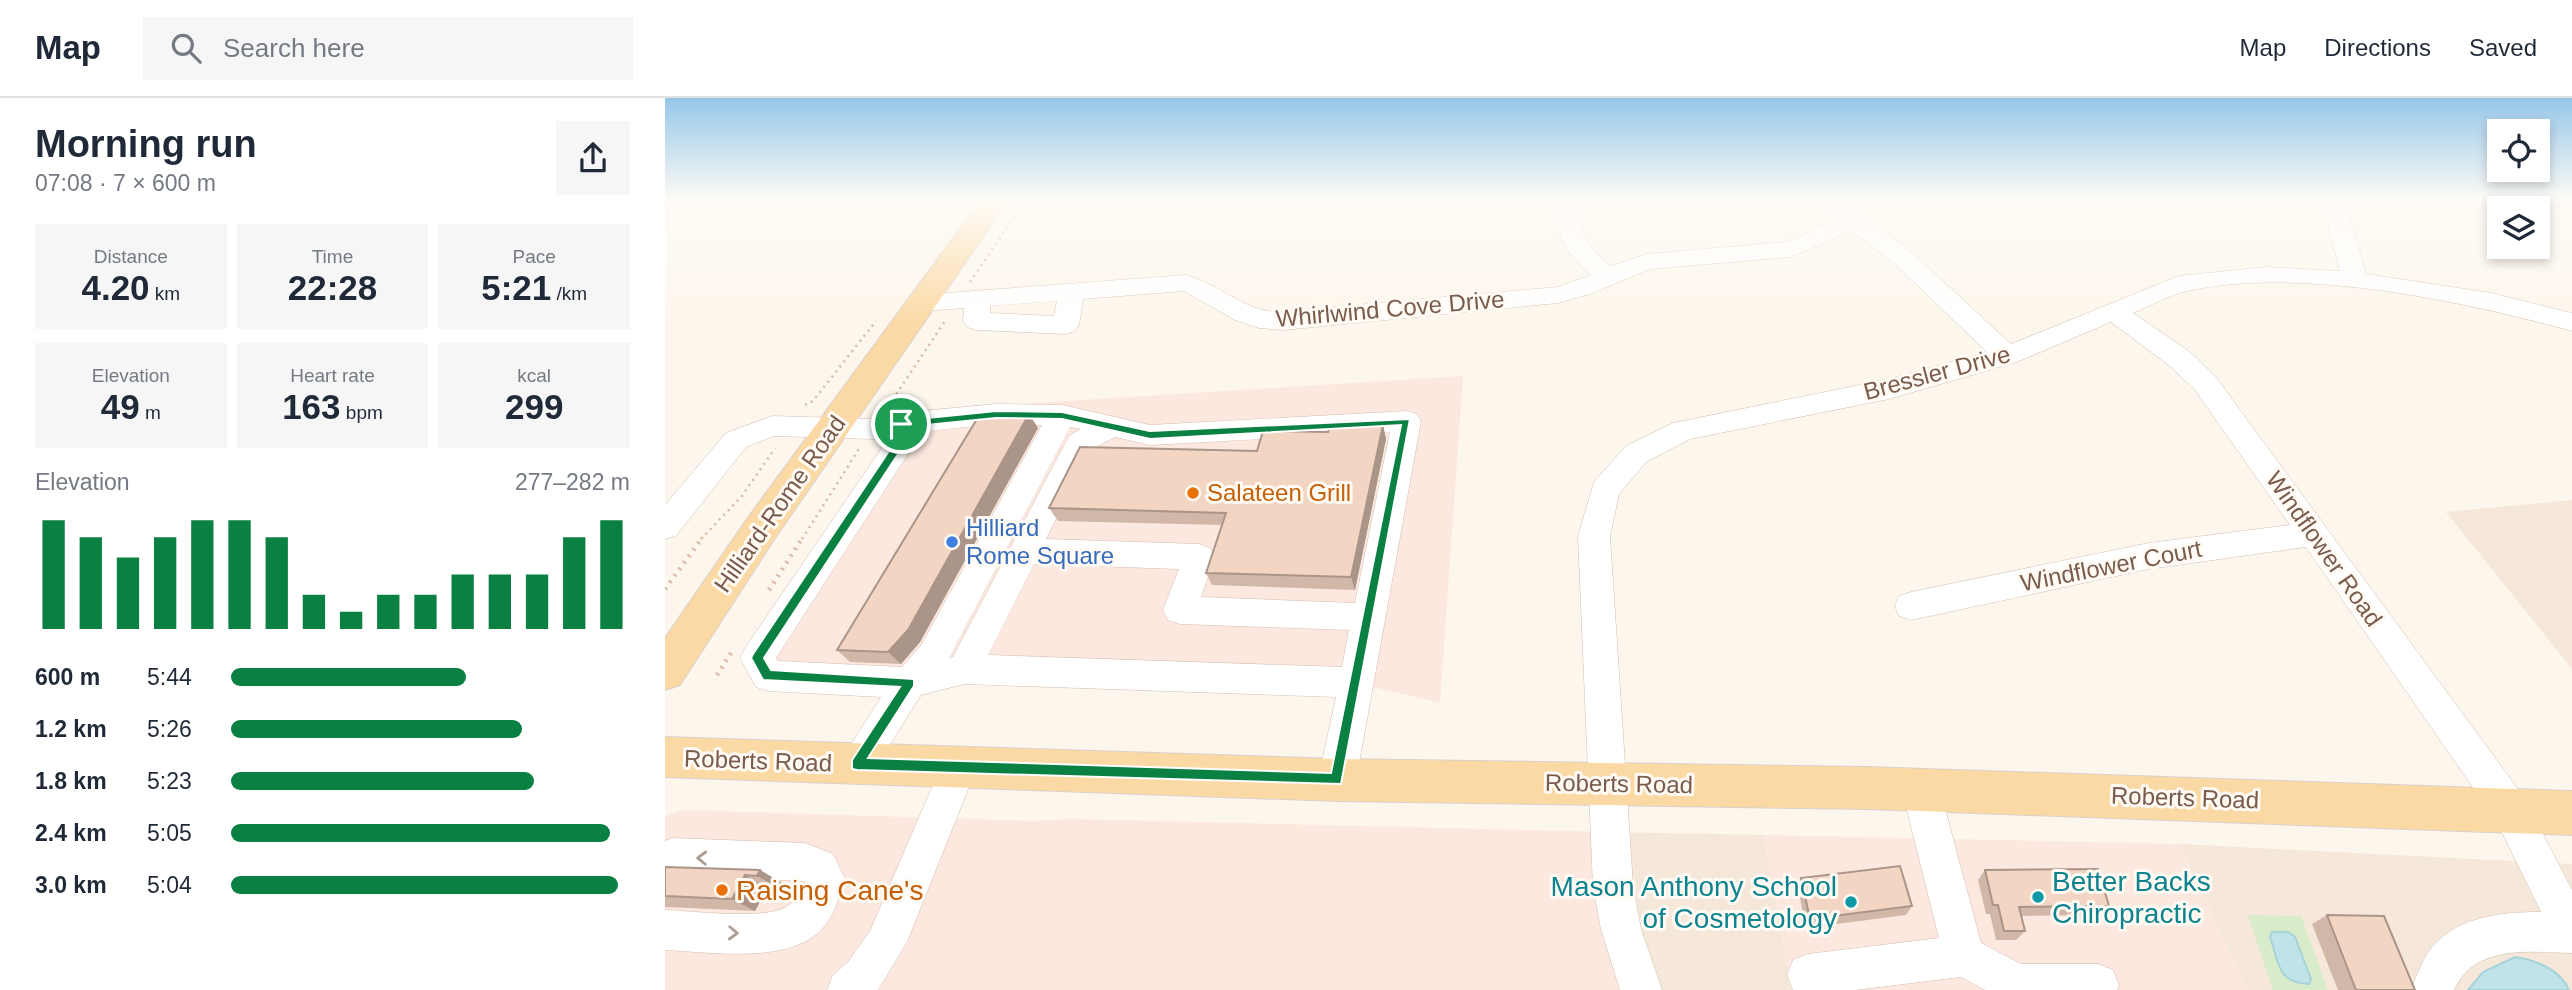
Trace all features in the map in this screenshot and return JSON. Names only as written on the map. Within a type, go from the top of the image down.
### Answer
[{"type":"main road","name":"Hilliard-Rome Road","points":[[665,672],[964,243]]},
{"type":"main road","name":"Roberts Road","points":[[665,757],[1337,780],[1921,790],[2572,813]]},
{"type":"street","points":[[1572,243],[1608,276]]},
{"type":"street","name":"Whirlwind Cove Drive","points":[[976,300],[976,321],[1066,325],[1071,291],[1185,283],[1215,293],[1223,301],[1252,317],[1293,321],[1558,295],[1579,290],[1627,268],[1668,259],[1766,253],[1790,249],[1805,243]]},
{"type":"street","points":[[1884,243],[2007,356]]},
{"type":"street","points":[[2345,243],[2355,280]]},
{"type":"street","name":"Bressler Drive","points":[[1641,990],[1621,929],[1613,886],[1594,536],[1605,490],[1636,454],[1683,430],[1889,389],[2007,356],[2179,284],[2209,278],[2284,273],[2355,280],[2468,297],[2533,310],[2572,322]]},
{"type":"street","points":[[921,303],[976,300]]},
{"type":"street","name":"Windflower Road","points":[[2114,312],[2179,359],[2205,383],[2510,809],[2572,932]]},
{"type":"street","points":[[665,527],[736,440],[772,426],[887,426],[996,414],[1062,415],[1150,435],[1407,421],[1337,780]]},
{"type":"street","points":[[857,764],[910,682],[934,653],[1062,415]]},
{"type":"street","points":[[887,426],[905,436],[758,658],[768,676],[910,682],[964,668],[1356,683]]},
{"type":"street","points":[[964,668],[1079,443],[1112,426]]},
{"type":"street","name":"Windflower Court","points":[[1911,606],[2149,556],[2312,534]]},
{"type":"street","points":[[1023,551],[1199,557],[1180,610],[1369,617]]},
{"type":"street","points":[[848,990],[873,966],[886,944],[921,853],[959,766]]},
{"type":"street","points":[[1921,790],[1964,956]]},
{"type":"street","points":[[665,930],[778,933],[807,917],[820,899],[825,879],[819,868],[805,862],[672,857]]},
{"type":"street","points":[[2432,990],[2448,960],[2467,946],[2494,936],[2529,932],[2572,932]]},
{"type":"street","points":[[1808,975],[1964,956],[2018,985],[2098,985]]},
{"type":"path","points":[[766,595],[887,426],[945,321],[976,300],[969,283],[997,243]]},
{"type":"path","points":[[665,589],[700,540],[750,485],[774,453],[772,446],[790,426],[802,406],[813,401],[878,319]]},
{"type":"path","points":[[717,675],[731,652]]},
{"type":"shaded area","points":[[1463,376],[1440,703],[1356,683],[910,683],[758,658],[901,423],[924,410]]},
{"type":"shaded area","points":[[2572,500],[2572,669],[2446,512]]},
{"type":"shaded area","points":[[684,810],[1035,821],[1069,819],[1612,832],[1641,990],[665,990],[665,816]]},
{"type":"shaded area","points":[[1612,832],[1764,835],[1792,990],[1641,990]]},
{"type":"shaded area","points":[[1764,835],[2180,844],[2247,990],[1792,990]]},
{"type":"shaded area","points":[[2180,844],[2572,864],[2572,990],[2247,990]]},
{"type":"green space","points":[[2248,915],[2301,916],[2328,990],[2273,990]]},
{"type":"water","points":[[2272,932],[2288,932],[2295,937],[2311,979],[2309,984],[2299,983],[2285,976],[2270,937]]},
{"type":"water","points":[[2515,957],[2531,960],[2553,971],[2560,976],[2569,990],[2468,990],[2483,972]]},
{"type":"building","points":[[980,414],[1029,414],[908,630],[888,652],[837,650]]},
{"type":"building","points":[[1330,424],[1383,425],[1351,577],[1206,573],[1226,513],[1049,508],[1080,447],[1257,451],[1263,431],[1328,432]]},
{"type":"building","name":"Mason Anthony School of Cosmetology","points":[[1900,866],[1912,906],[1810,919],[1801,878]]},
{"type":"building","points":[[665,867],[760,870],[757,876],[745,875],[732,899],[665,896]]},
{"type":"building","name":"Better Backs Chiropractic","points":[[2098,869],[2109,906],[2019,907],[2025,931],[2004,931],[1998,905],[1993,905],[1985,870]]},
{"type":"building","points":[[2327,915],[2384,916],[2415,990],[2356,990]]},
{"type":"place","name":"Salateen Grill","points":[[1193,493]]},
{"type":"place","name":"Hilliard Rome Square","points":[[952,542]]},
{"type":"place","name":"Raising Cane's","points":[[722,890]]},
{"type":"place","name":"Better Backs Chiropractic","points":[[2038,897]]},
{"type":"place","name":"Mason Anthony School of Cosmetology","points":[[1851,902]]},
{"type":"route","points":[[996,414],[1062,415],[1150,435],[1407,421],[1337,780],[857,764],[910,682],[768,676],[758,658],[905,436],[901,424],[996,414]]}]
